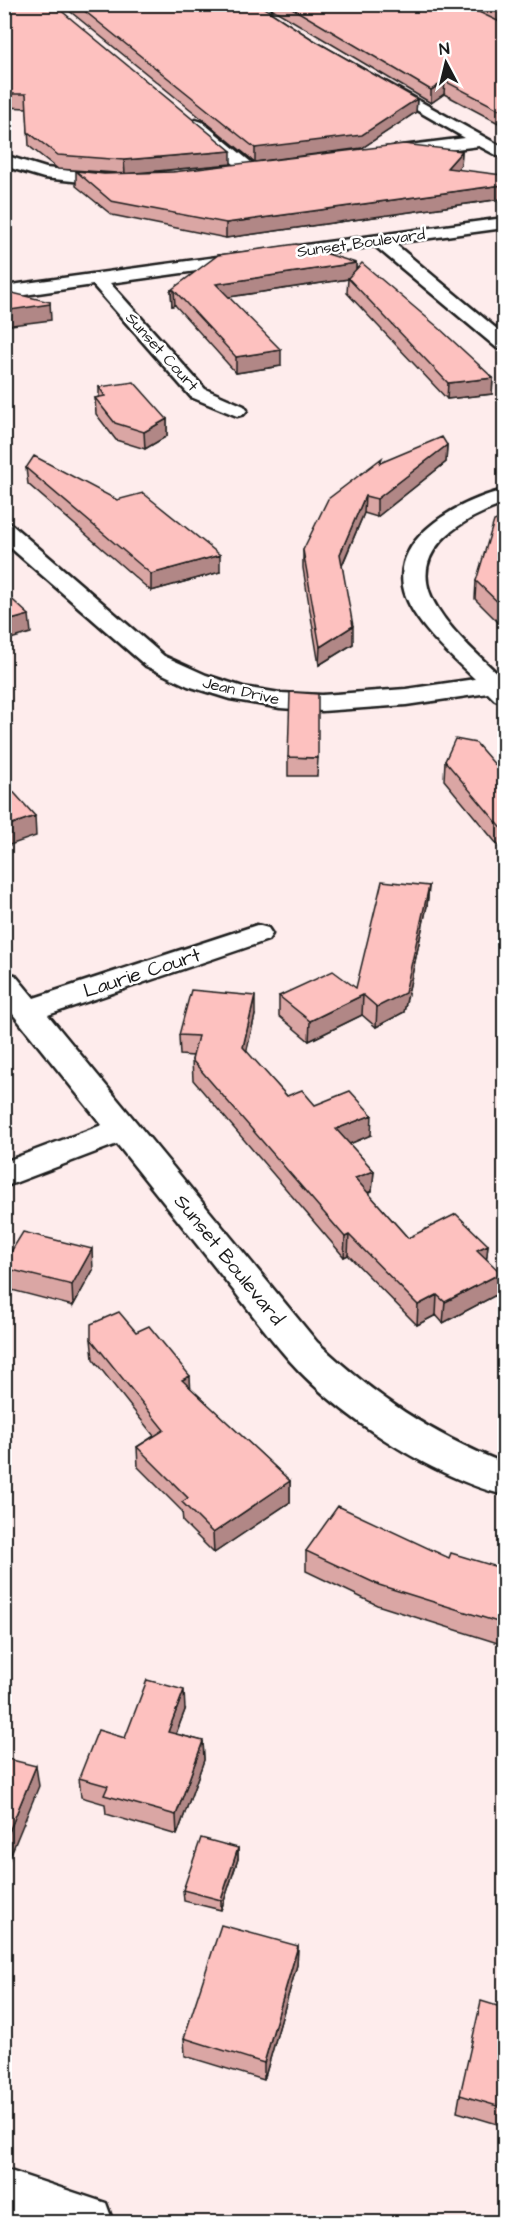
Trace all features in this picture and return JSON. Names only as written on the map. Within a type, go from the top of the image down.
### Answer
[{"type":"street","points":[[252,6],[276,12]]},
{"type":"street","points":[[368,76],[504,154]]},
{"type":"street","points":[[187,117],[257,169],[229,172]]},
{"type":"street","points":[[366,155],[481,141]]},
{"type":"street","points":[[4,160],[44,173],[69,177],[136,181]]},
{"type":"street","name":"Sunset Boulevard","points":[[4,292],[504,223]]},
{"type":"street","points":[[379,240],[504,344]]},
{"type":"street","name":"Sunset Court","points":[[97,279],[198,393],[237,410]]},
{"type":"street","points":[[499,689],[423,606],[415,588],[414,571],[419,554],[430,537],[447,523],[469,510],[504,497]]},
{"type":"street","name":"Jean Drive","points":[[4,530],[155,661],[183,676],[216,689],[258,699],[346,704],[499,689]]},
{"type":"street","name":"Laurie Court","points":[[28,1011],[257,934]]},
{"type":"street","name":"Sunset Boulevard","points":[[4,982],[304,1352],[349,1393],[409,1435],[478,1470],[504,1479]]},
{"type":"street","points":[[4,1175],[122,1130]]},
{"type":"street","points":[[4,2195],[87,2223]]},
{"type":"building","points":[[4,4],[53,4],[231,151],[124,160],[58,155],[28,132],[26,94],[4,94]]},
{"type":"building","points":[[76,4],[258,4],[312,39],[417,99],[362,135],[255,148]]},
{"type":"building","points":[[285,4],[462,4],[504,24],[504,112],[445,81],[431,90]]},
{"type":"building","points":[[489,4],[504,4],[504,11]]},
{"type":"building","points":[[404,144],[462,151],[447,168],[502,175],[502,185],[226,223],[111,201],[76,171],[104,174],[173,172]]},
{"type":"building","points":[[296,244],[356,263],[216,284],[281,350],[236,357],[174,290],[171,290],[218,255]]},
{"type":"building","points":[[362,263],[439,328],[493,378],[448,383],[348,278]]},
{"type":"building","points":[[4,291],[50,302],[50,304],[4,311]]},
{"type":"building","points":[[134,382],[167,419],[144,432],[115,423],[95,398],[105,396],[99,387]]},
{"type":"building","points":[[442,437],[447,445],[377,499],[365,496],[340,554],[353,626],[320,647],[303,550],[328,499],[382,458],[380,463]]},
{"type":"building","points":[[34,456],[117,500],[143,493],[220,555],[151,574],[26,468]]},
{"type":"building","points":[[504,517],[504,608],[476,581],[494,521]]},
{"type":"building","points":[[4,592],[29,615],[4,622]]},
{"type":"building","points":[[290,692],[318,694],[318,758],[288,757]]},
{"type":"building","points":[[455,739],[476,743],[504,775],[504,831],[445,761]]},
{"type":"building","points":[[8,786],[35,816],[4,827],[4,787]]},
{"type":"building","points":[[382,881],[429,886],[405,993],[377,1007],[363,995],[310,1021],[279,996],[333,971],[356,988]]},
{"type":"building","points":[[191,990],[255,996],[243,1047],[287,1096],[302,1090],[315,1105],[350,1091],[372,1115],[336,1129],[374,1171],[355,1178],[408,1238],[456,1214],[488,1245],[477,1250],[501,1273],[445,1302],[437,1295],[418,1305],[349,1235],[345,1237],[192,1060],[198,1036],[179,1035]]},
{"type":"building","points":[[23,1232],[92,1249],[72,1285],[4,1268],[4,1263]]},
{"type":"building","points":[[119,1312],[136,1332],[149,1326],[190,1376],[182,1380],[290,1481],[213,1533],[182,1502],[188,1498],[137,1447],[164,1430],[91,1339],[91,1324]]},
{"type":"building","points":[[338,1506],[449,1558],[451,1553],[504,1569],[504,1624],[379,1585],[306,1551]]},
{"type":"building","points":[[147,1680],[184,1690],[168,1732],[203,1741],[176,1815],[104,1795],[108,1786],[79,1778],[98,1730],[125,1738]]},
{"type":"building","points":[[4,1758],[36,1766],[4,1844]]},
{"type":"building","points":[[201,1838],[238,1848],[221,1900],[183,1890]]},
{"type":"building","points":[[221,1925],[298,1946],[264,2063],[184,2038]]},
{"type":"building","points":[[481,2001],[504,2008],[504,2108],[460,2095]]}]
